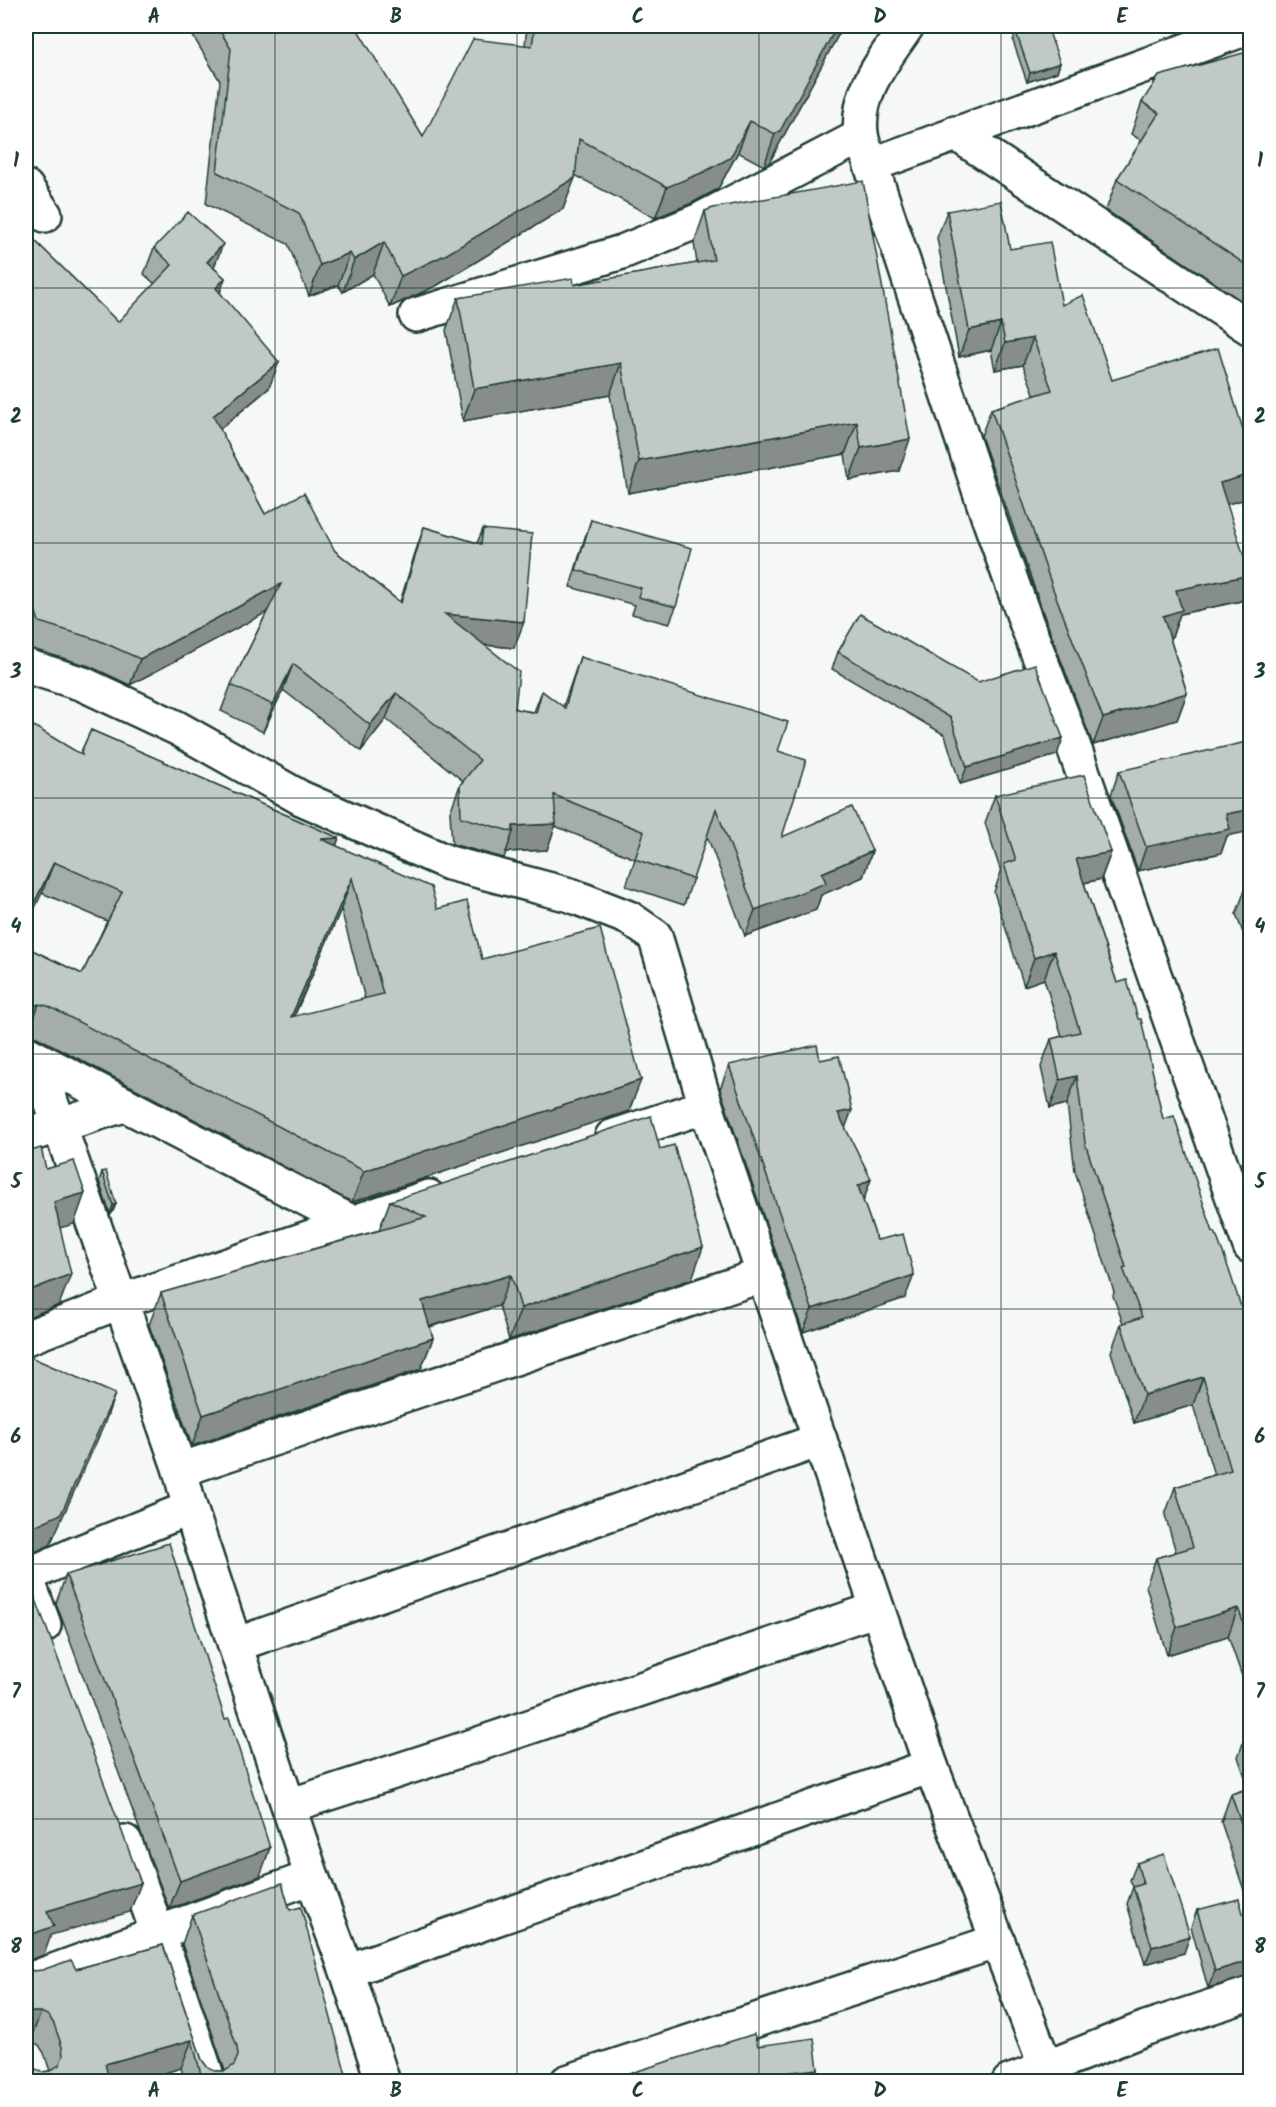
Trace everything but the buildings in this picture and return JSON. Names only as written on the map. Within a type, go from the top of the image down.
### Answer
[{"type":"street","points":[[907,26],[872,78],[861,109],[866,151],[988,516],[1071,739],[1251,1246]]},
{"type":"street","points":[[416,315],[632,248],[866,151],[955,133],[1251,27]]},
{"type":"street","points":[[955,133],[1251,328]]},
{"type":"street","points":[[26,187],[45,214]]},
{"type":"street","points":[[26,666],[83,684],[177,728],[302,798],[449,863],[570,895],[629,918],[655,936],[706,1106],[931,1766],[1049,2075]]},
{"type":"street","points":[[31,1056],[351,1222]]},
{"type":"street","points":[[31,1056],[60,1125],[122,1301],[155,1404],[180,1470],[190,1508],[235,1645],[383,2082]]},
{"type":"street","points":[[26,1136],[124,1105]]},
{"type":"street","points":[[584,1146],[706,1106]]},
{"type":"street","points":[[26,1338],[122,1301],[462,1186]]},
{"type":"street","points":[[180,1470],[764,1275]]},
{"type":"street","points":[[235,1645],[819,1440]]},
{"type":"street","points":[[55,1654],[26,1576],[73,1554],[190,1508]]},
{"type":"street","points":[[289,1806],[877,1609]]},
{"type":"street","points":[[347,1971],[931,1766]]},
{"type":"street","points":[[112,1809],[158,1932],[209,2082]]},
{"type":"street","points":[[26,1981],[312,1877]]},
{"type":"street","points":[[567,2082],[998,1941]]},
{"type":"street","points":[[1009,2082],[1049,2075],[1146,2028],[1251,1994]]}]
